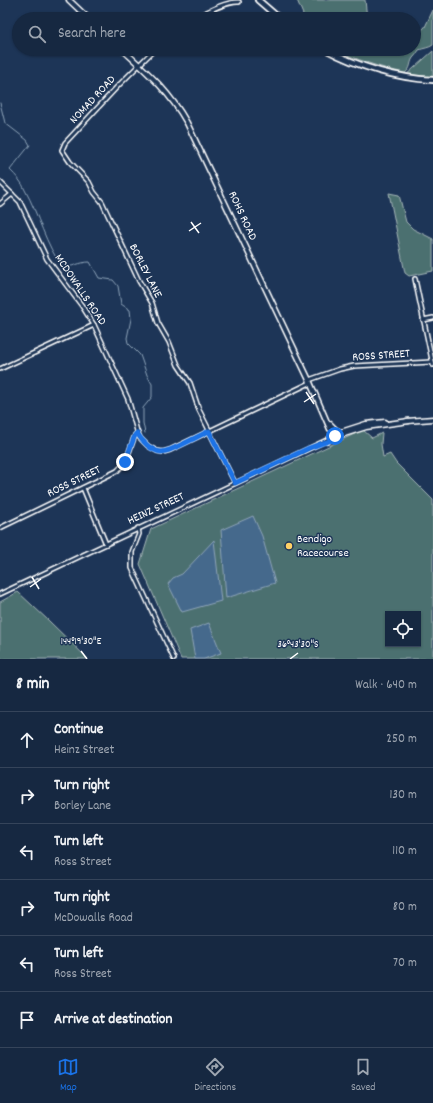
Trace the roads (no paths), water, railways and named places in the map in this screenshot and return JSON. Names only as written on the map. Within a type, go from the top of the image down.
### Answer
[{"type":"main road","points":[[258,0],[272,12]]},
{"type":"main road","points":[[340,56],[376,70],[408,78],[433,80]]},
{"type":"street","points":[[69,0],[82,12]]},
{"type":"street","points":[[210,12],[233,2],[239,2]]},
{"type":"street","name":"ROHS ROAD","points":[[129,56],[165,90],[177,105],[187,123],[321,407],[329,427],[336,432]]},
{"type":"street","name":"NOMAD ROAD","points":[[62,150],[65,143],[148,56]]},
{"type":"street","name":"BORLEY LANE","points":[[62,150],[70,162],[89,182],[94,192],[102,202],[139,281],[152,303],[158,323],[169,342],[178,365],[190,383],[199,410],[235,483]]},
{"type":"street","name":"MCDOWALLS ROAD","points":[[0,182],[21,205],[47,258],[94,325],[128,399],[137,433],[146,444],[159,452]]},
{"type":"street","points":[[0,204],[12,194]]},
{"type":"street","points":[[415,279],[432,362]]},
{"type":"street","points":[[423,320],[433,318]]},
{"type":"street","points":[[0,369],[94,325]]},
{"type":"street","name":"ROSS STREET","points":[[159,452],[170,450],[309,382],[340,369],[354,366],[432,362]]},
{"type":"street","name":"HEINZ STREET","points":[[0,594],[321,443],[336,432],[344,434],[379,424],[433,419]]},
{"type":"street","name":"ROSS STREET","points":[[0,528],[113,473],[120,468],[127,458],[137,433]]},
{"type":"street","points":[[83,488],[106,544]]},
{"type":"street","points":[[138,528],[139,534],[132,552],[132,568],[174,659]]},
{"type":"water","points":[[253,516],[262,536],[275,583],[226,598],[221,530]]},
{"type":"water","points":[[214,540],[221,601],[182,612],[168,584],[173,578],[182,574]]},
{"type":"water","points":[[209,623],[221,653],[204,659],[195,659],[190,630]]},
{"type":"waterway","points":[[0,103],[5,123],[27,140],[30,145],[10,170],[19,179],[24,187],[51,249],[57,259],[63,268],[90,262],[99,278],[113,280],[118,286],[121,304],[130,310],[131,319],[127,338],[128,343],[140,355],[152,384],[152,397],[143,408],[145,433]]},
{"type":"place","name":"Bendigo Racecourse","points":[[289,546]]}]
